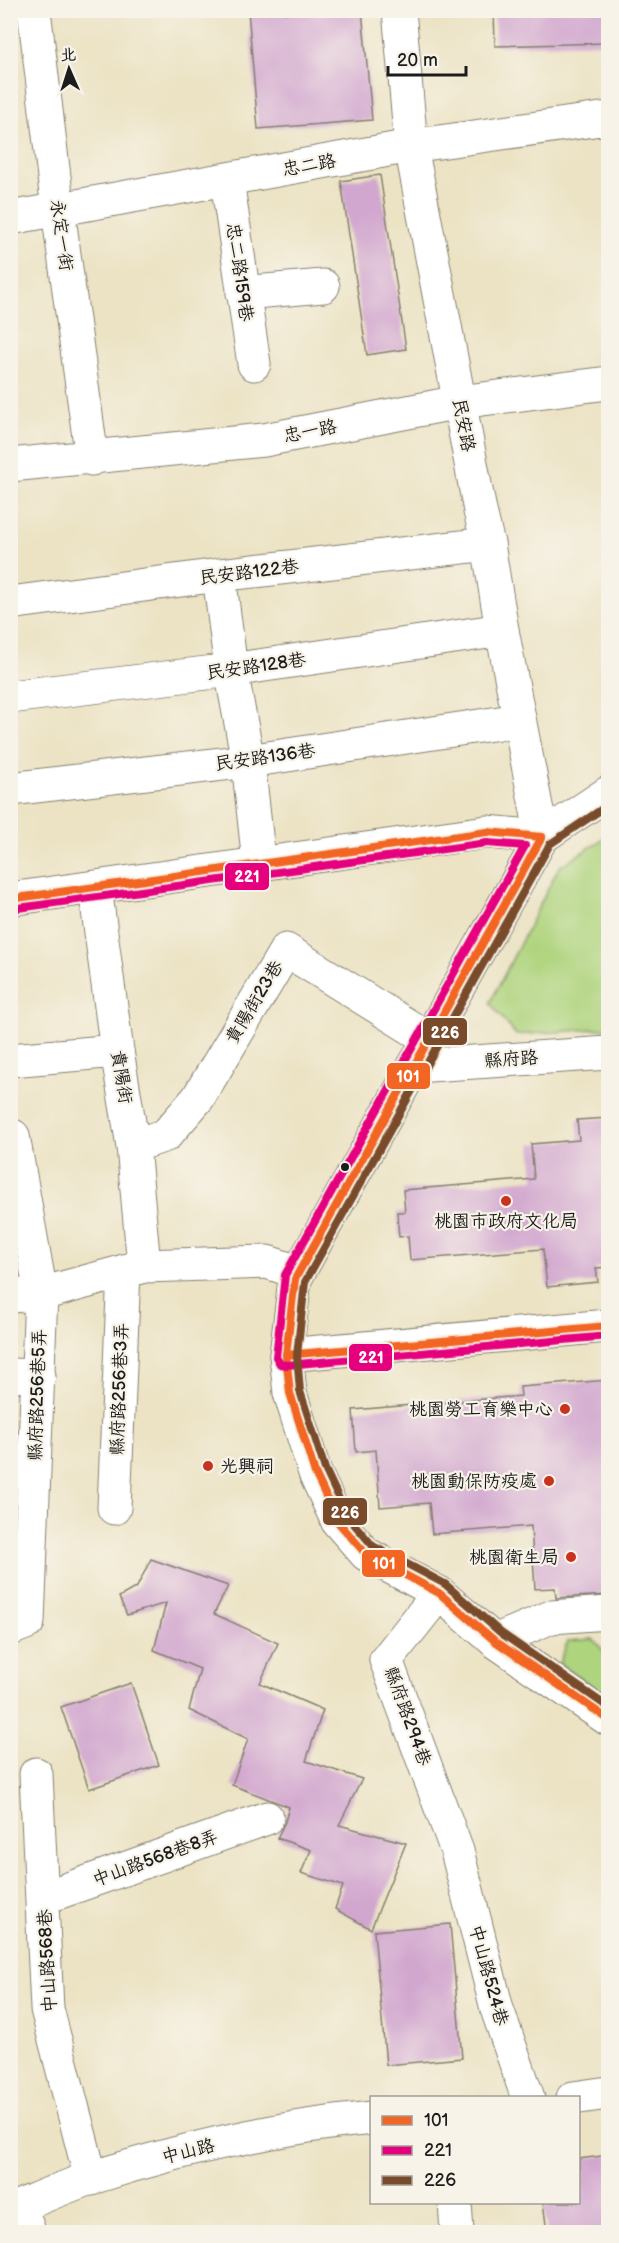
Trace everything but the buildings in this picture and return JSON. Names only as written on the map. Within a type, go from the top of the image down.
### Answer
[{"type":"street","name":"永定一街","points":[[34,10],[58,210],[92,459]]},
{"type":"street","name":"民安路","points":[[399,10],[411,146],[542,837]]},
{"type":"street","name":"忠二路","points":[[10,218],[411,146],[609,118]]},
{"type":"street","name":"忠二路159巷","points":[[227,180],[254,364]]},
{"type":"street","points":[[243,293],[323,286]]},
{"type":"street","name":"忠一路","points":[[10,465],[92,459],[264,440],[459,402],[609,383]]},
{"type":"street","name":"民安路122巷","points":[[10,603],[219,575],[488,544]]},
{"type":"street","points":[[219,575],[231,670],[248,761],[259,862]]},
{"type":"street","name":"民安路128巷","points":[[10,697],[231,670],[502,630]]},
{"type":"street","name":"民安路136巷","points":[[10,789],[248,761],[519,720]]},
{"type":"street","points":[[609,793],[542,837],[298,1272],[295,1279],[286,1355],[290,1393],[315,1473],[338,1522],[366,1554],[439,1593],[495,1641],[609,1719]]},
{"type":"street","points":[[10,899],[259,862],[487,832],[542,837]]},
{"type":"street","name":"貴陽街","points":[[95,888],[117,1051],[134,1146],[134,1268]]},
{"type":"street","name":"貴陽街23巷","points":[[134,1146],[166,1135],[198,1098],[286,950],[422,1053]]},
{"type":"street","points":[[10,1060],[117,1051]]},
{"type":"street","name":"縣府路","points":[[422,1053],[609,1053]]},
{"type":"street","name":"縣府路256巷5弄","points":[[10,1629],[28,1622],[26,1295],[13,1136]]},
{"type":"street","points":[[26,1295],[134,1268],[267,1262],[298,1272]]},
{"type":"street","name":"縣府路256巷3弄","points":[[114,1508],[134,1268]]},
{"type":"street","points":[[286,1355],[609,1326]]},
{"type":"street","name":"縣府路294巷","points":[[439,1593],[386,1660],[457,1851]]},
{"type":"street","points":[[495,1641],[551,1617],[609,1613]]},
{"type":"street","name":"中山路568巷","points":[[36,1774],[47,2009],[91,2179]]},
{"type":"street","name":"中山路568巷8弄","points":[[43,1898],[267,1818]]},
{"type":"street","name":"中山路524巷","points":[[457,1851],[497,2009],[528,2096]]},
{"type":"street","points":[[580,2096],[609,2093]]},
{"type":"street","name":"中山路","points":[[20,2216],[91,2179],[191,2149],[318,2123],[370,2118]]},
{"type":"street","points":[[455,2204],[457,2232]]},
{"type":"green space","points":[[608,836],[608,1028],[516,1035],[490,1003],[559,867]]},
{"type":"green space","points":[[593,1639],[608,1656],[608,1697],[559,1663],[568,1641]]},
{"type":"transit line","name":"226","points":[[608,805],[550,844],[305,1282],[297,1355],[300,1391],[325,1469],[347,1516],[373,1546],[445,1584],[501,1633],[608,1707]]},
{"type":"transit line","name":"101","points":[[10,899],[487,832],[542,837]]},
{"type":"transit line","name":"101","points":[[542,837],[295,1279],[286,1355],[290,1393],[315,1473],[338,1522],[366,1554],[439,1593],[495,1641],[608,1719]]},
{"type":"transit line","name":"221","points":[[11,909],[487,843],[525,846],[285,1275],[276,1357],[280,1364],[287,1365],[608,1336]]},
{"type":"transit line","name":"101","points":[[286,1355],[608,1326]]},
{"type":"place","name":"桃園市政府文化局","points":[[506,1201]]},
{"type":"place","name":"桃園勞工育樂中心","points":[[565,1409]]},
{"type":"place","name":"光興祠","points":[[208,1466]]},
{"type":"place","name":"桃園動保防疫處","points":[[549,1481]]},
{"type":"place","name":"桃園衛生局","points":[[571,1557]]}]
